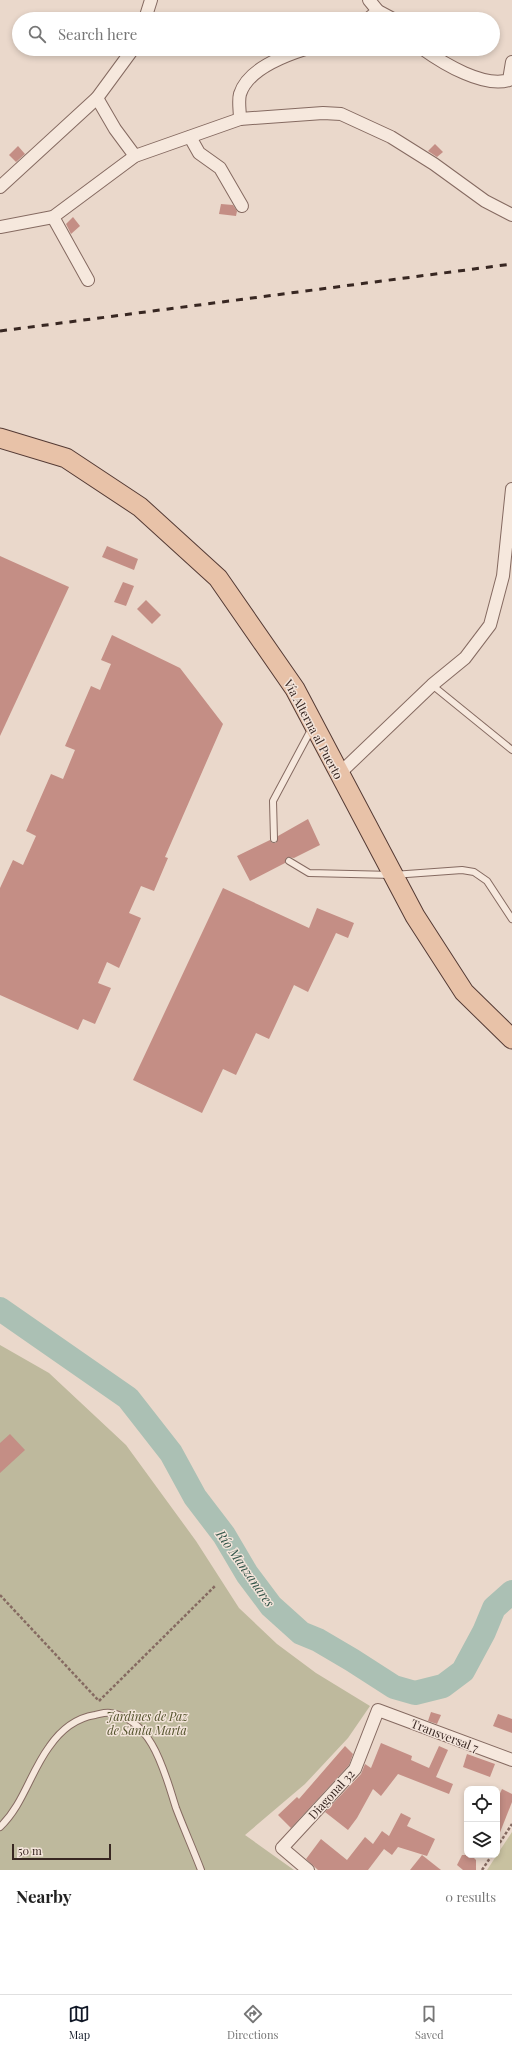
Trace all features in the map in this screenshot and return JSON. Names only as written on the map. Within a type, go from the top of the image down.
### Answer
[{"type":"main road","name":"Vía Alterna al Puerto","points":[[0,438],[66,458],[140,507],[218,578],[295,688],[313,725],[415,916],[464,992],[512,1039]]},
{"type":"street","points":[[148,12],[151,0]]},
{"type":"street","points":[[368,0],[378,11]]},
{"type":"street","points":[[0,187],[97,98],[129,56]]},
{"type":"street","points":[[240,118],[240,95],[244,86],[254,74],[285,56]]},
{"type":"street","points":[[433,56],[452,69],[499,83],[509,80],[512,62]]},
{"type":"street","points":[[97,98],[115,129],[135,156]]},
{"type":"street","points":[[0,227],[53,217],[135,156],[240,118],[323,113],[341,114],[391,137],[434,164],[485,201],[512,215]]},
{"type":"street","points":[[190,137],[199,153],[220,168],[242,206]]},
{"type":"street","points":[[53,217],[88,280]]},
{"type":"street","points":[[339,774],[432,685],[465,658],[490,624],[503,576],[512,489]]},
{"type":"street","name":"Transversal 7","points":[[378,1710],[512,1760]]},
{"type":"street","name":"Diagonal 32","points":[[308,1870],[282,1848],[355,1769],[378,1710]]},
{"type":"lane","points":[[432,685],[512,750]]},
{"type":"lane","points":[[274,839],[273,801],[313,725]]},
{"type":"lane","points":[[289,861],[309,873],[393,875],[462,870],[474,872],[487,882],[512,919]]},
{"type":"lane","points":[[0,1827],[16,1808],[49,1747],[64,1730],[84,1717],[110,1713],[129,1720],[147,1736],[161,1760],[185,1831],[201,1870]]},
{"type":"path","points":[[99,1701],[215,1586]]},
{"type":"path","points":[[0,1595],[110,1713]]},
{"type":"path","points":[[500,1843],[512,1824]]},
{"type":"path","points":[[482,1870],[490,1858]]},
{"type":"shaded area","points":[[512,1832],[512,1870],[487,1870],[495,1858],[500,1858],[500,1850]]},
{"type":"green space","name":"Jardines de Paz de Santa Marta","points":[[0,1345],[49,1373],[126,1445],[196,1541],[239,1608],[277,1644],[316,1673],[370,1706],[348,1738],[305,1784],[245,1835],[294,1870],[0,1870]]},
{"type":"building","points":[[435,144],[443,152],[437,157],[428,151]]},
{"type":"building","points":[[18,146],[25,154],[16,162],[9,155]]},
{"type":"building","points":[[221,204],[233,205],[237,211],[236,216],[219,214]]},
{"type":"building","points":[[73,217],[80,226],[71,234],[66,224]]},
{"type":"building","points":[[107,546],[138,559],[134,570],[102,557]]},
{"type":"building","points":[[0,556],[69,587],[0,736]]},
{"type":"building","points":[[123,582],[134,586],[126,606],[114,602]]},
{"type":"building","points":[[146,600],[161,615],[152,624],[137,609]]},
{"type":"building","points":[[112,635],[180,668],[223,724],[165,857],[168,858],[154,891],[141,886],[129,913],[141,918],[119,968],[107,962],[98,983],[111,988],[95,1024],[83,1019],[78,1030],[0,995],[0,888],[13,860],[23,865],[36,836],[26,831],[51,774],[63,779],[75,750],[65,746],[91,686],[100,690],[111,664],[101,660]]},
{"type":"building","points":[[308,819],[320,845],[294,858],[287,857],[285,863],[250,881],[237,856],[270,840],[272,843],[276,843],[278,836]]},
{"type":"building","points":[[223,888],[309,928],[317,908],[354,923],[348,938],[336,933],[308,992],[294,985],[269,1039],[256,1033],[236,1075],[223,1069],[202,1113],[133,1080]]},
{"type":"building","points":[[10,1434],[25,1450],[0,1473],[0,1443]]},
{"type":"building","points":[[431,1712],[441,1715],[437,1724],[428,1721]]},
{"type":"building","points":[[498,1714],[512,1719],[512,1733],[493,1726]]},
{"type":"building","points":[[381,1743],[412,1756],[411,1760],[429,1768],[439,1746],[448,1750],[436,1777],[453,1784],[449,1794],[398,1774],[381,1796],[373,1789],[357,1818],[348,1830],[325,1812],[361,1774],[365,1764],[371,1768]]},
{"type":"building","points":[[345,1746],[353,1754],[349,1765],[291,1828],[278,1815],[297,1797],[299,1799]]},
{"type":"building","points":[[467,1754],[495,1764],[490,1777],[463,1767]]},
{"type":"building","points":[[502,1789],[512,1794],[512,1802],[500,1832],[500,1822],[500,1793]]},
{"type":"building","points":[[401,1813],[411,1818],[407,1826],[435,1839],[427,1856],[398,1847],[392,1855],[384,1849],[368,1870],[318,1870],[306,1859],[321,1839],[347,1860],[365,1837],[373,1844],[382,1831],[389,1836]]},
{"type":"building","points":[[422,1855],[441,1870],[410,1870]]},
{"type":"building","points":[[462,1855],[464,1855],[464,1858],[474,1858],[476,1860],[476,1870],[463,1870],[457,1865]]},
{"type":"waterway","name":"Río Manzanares","points":[[0,1309],[128,1398],[171,1453],[195,1497],[224,1535],[247,1574],[271,1606],[301,1633],[318,1640],[394,1687],[415,1693],[443,1686],[463,1671],[484,1632],[494,1608],[512,1592]]},
{"type":"railway","points":[[0,331],[512,264]]}]
